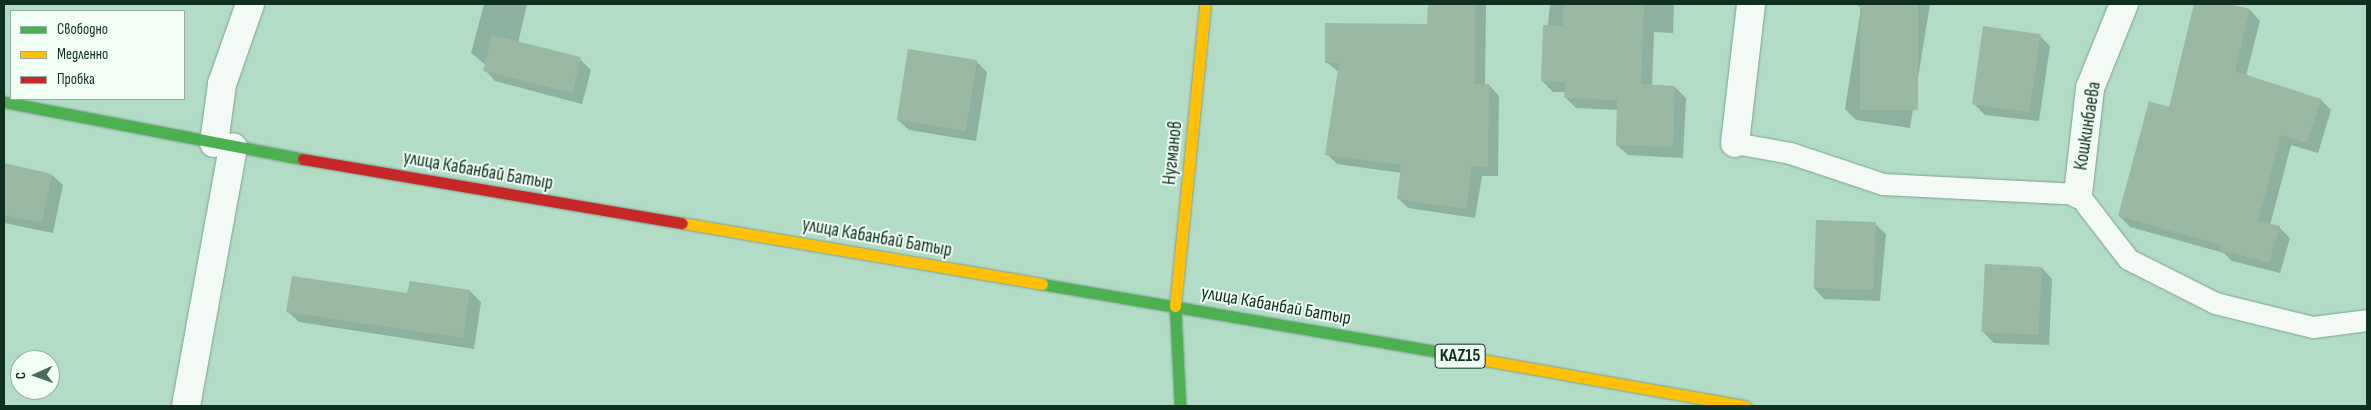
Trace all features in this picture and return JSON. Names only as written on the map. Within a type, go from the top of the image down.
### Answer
[{"type":"main road","name":"Нугманов","points":[[1180,406],[1175,306],[1205,4]]},
{"type":"main road","name":"улица Кабанбай Батыр","points":[[4,102],[223,145],[1175,306],[1745,406]]},
{"type":"street","points":[[186,406],[223,145],[222,84],[250,4]]},
{"type":"street","points":[[1735,143],[1751,4]]},
{"type":"street","name":"Кошкинбаева","points":[[2078,194],[2090,88],[2124,4]]},
{"type":"lane","points":[[1735,143],[1790,153],[1882,184],[2078,194],[2128,259],[2215,303],[2313,327],[2367,320]]},
{"type":"building","points":[[1428,4],[1475,4],[1475,84],[1489,84],[1488,167],[1472,166],[1466,209],[1397,199],[1401,165],[1325,155],[1339,63],[1325,63],[1325,23],[1427,24]]},
{"type":"building","points":[[1563,4],[1644,4],[1641,84],[1675,86],[1673,147],[1616,145],[1617,100],[1564,98],[1565,82],[1541,81],[1543,25],[1563,26]]},
{"type":"building","points":[[1860,4],[1918,4],[1918,110],[1860,110]]},
{"type":"building","points":[[2194,4],[2229,4],[2250,9],[2235,71],[2321,99],[2307,143],[2281,135],[2258,221],[2280,226],[2269,263],[2220,250],[2221,245],[2118,216],[2149,101],[2169,107]]},
{"type":"building","points":[[1983,26],[2040,34],[2029,112],[1972,104]]},
{"type":"building","points":[[492,35],[581,57],[572,93],[483,71]]},
{"type":"building","points":[[908,49],[977,60],[966,131],[897,120]]},
{"type":"building","points":[[4,163],[52,174],[42,223],[4,215]]},
{"type":"building","points":[[1816,220],[1876,222],[1874,290],[1814,288]]},
{"type":"building","points":[[1985,264],[2042,267],[2038,335],[1981,332]]},
{"type":"building","points":[[292,276],[407,293],[410,281],[470,290],[463,338],[286,312]]},
{"type":"traffic: fast","points":[[4,102],[303,159]]},
{"type":"traffic: fast","points":[[1042,284],[1450,354]]},
{"type":"traffic: fast","points":[[1175,306],[1180,406]]},
{"type":"traffic: slow","points":[[1175,306],[1205,4]]},
{"type":"traffic: slow","points":[[682,223],[1042,284]]},
{"type":"traffic: slow","points":[[1450,354],[1745,406]]},
{"type":"traffic: jam","points":[[303,159],[682,223]]}]
